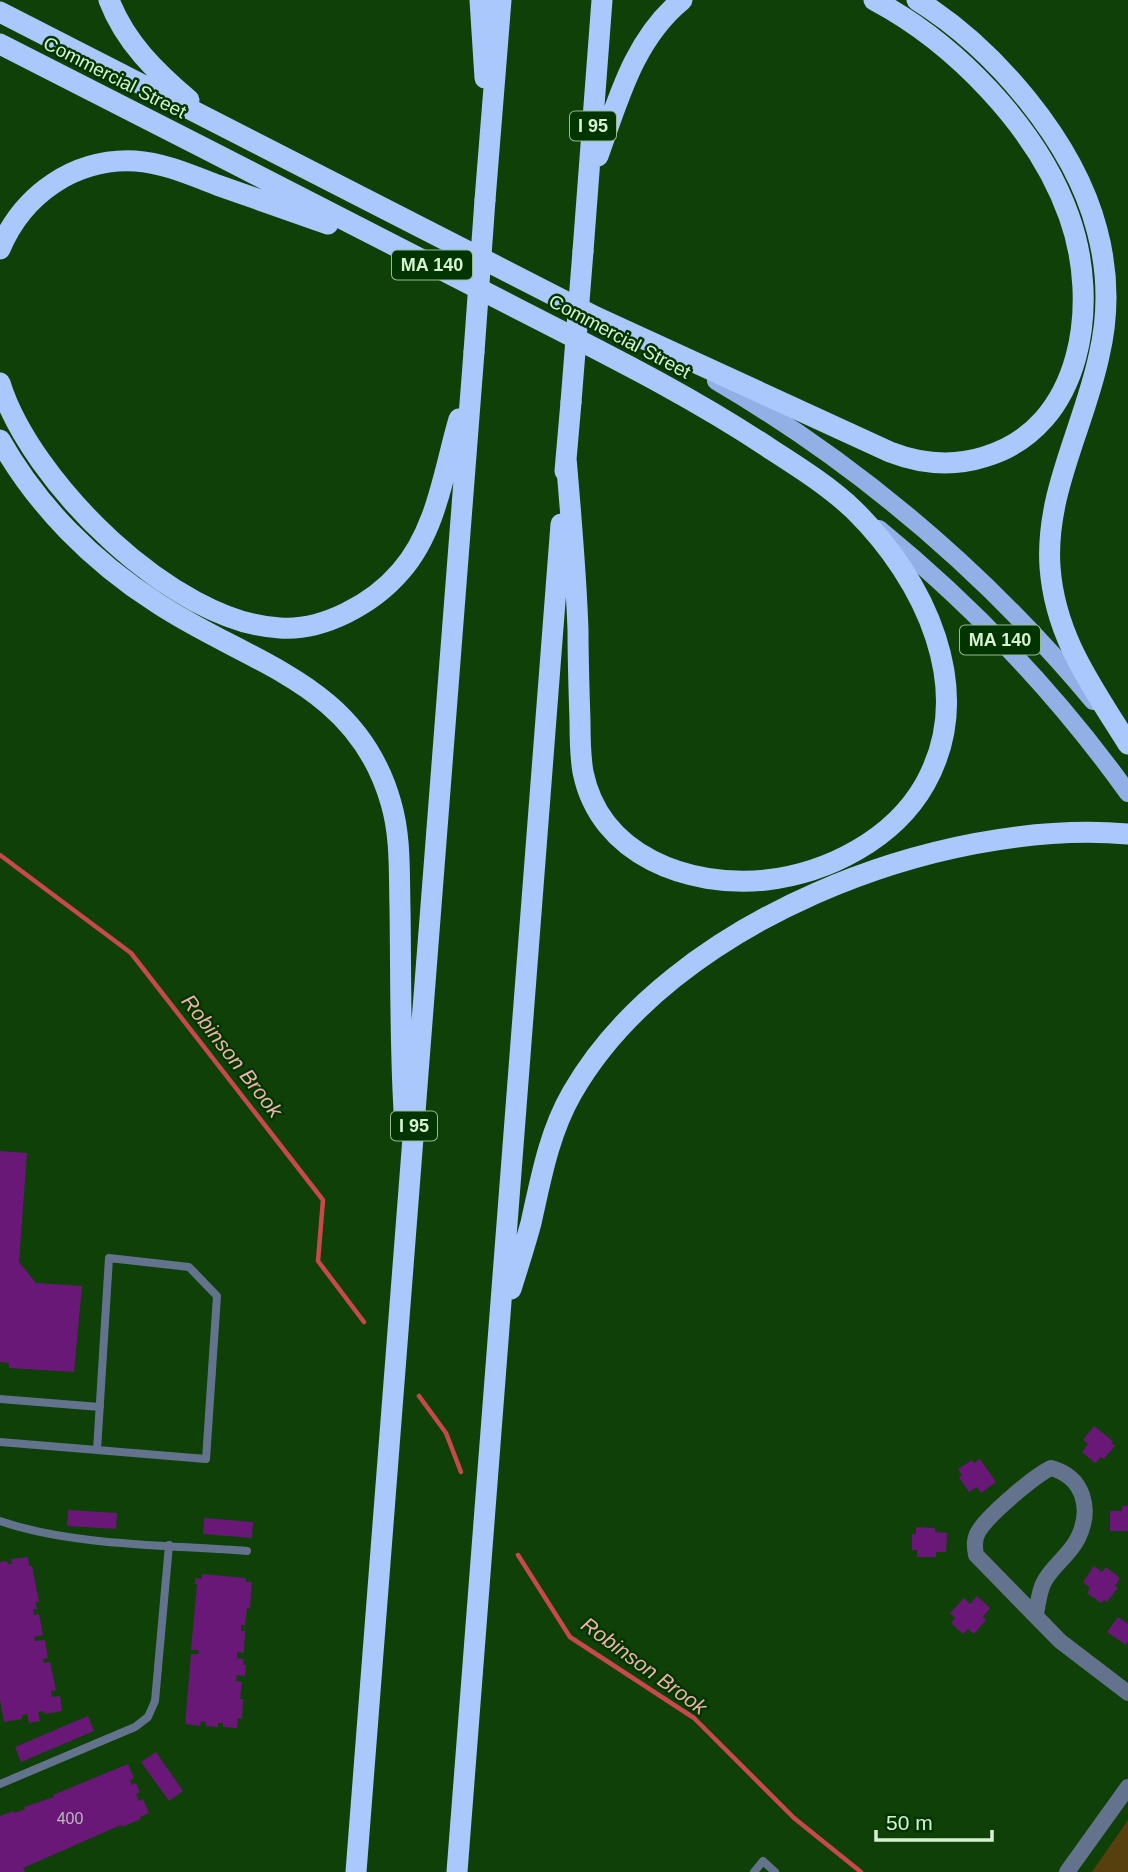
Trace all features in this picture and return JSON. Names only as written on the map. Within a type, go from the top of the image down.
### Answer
[{"type":"highway","points":[[109,0],[127,36],[151,65],[198,107],[246,138]]},
{"type":"highway","points":[[480,0],[490,140]]},
{"type":"highway","name":"I 95","points":[[356,1872],[501,0]]},
{"type":"highway","name":"I 95","points":[[457,1872],[602,0]]},
{"type":"highway","points":[[588,184],[636,56],[657,24],[682,0]]},
{"type":"highway","points":[[596,317],[890,452],[917,461],[953,463],[991,455],[1018,442],[1046,416],[1058,401],[1072,371],[1083,316],[1084,292],[1080,257],[1064,202],[1029,142],[994,96],[942,46],[874,0]]},
{"type":"highway","points":[[917,0],[979,49],[1029,103],[1070,164],[1094,219],[1106,284],[1103,332],[1092,382],[1055,498],[1050,526],[1050,569],[1057,612],[1067,642],[1128,745]]},
{"type":"highway","name":"Commercial Street","points":[[0,12],[596,317]]},
{"type":"highway","name":"Commercial Street","points":[[0,44],[637,370],[783,457],[852,508]]},
{"type":"highway","points":[[0,248],[20,214],[54,182],[92,166],[127,161],[154,163],[177,170],[410,254]]},
{"type":"highway","points":[[0,383],[13,417],[39,460],[66,495],[114,543],[163,581],[210,608],[258,625],[289,629],[323,621],[354,608],[390,583],[408,563],[429,524],[471,380]]},
{"type":"highway","points":[[0,440],[44,504],[101,561],[165,609],[319,694],[348,722],[375,762],[389,795],[397,836],[401,1056],[409,1186]]},
{"type":"highway","points":[[566,458],[576,577],[581,753],[585,780],[601,815],[626,844],[660,865],[703,878],[739,881],[774,879],[810,870],[844,857],[874,839],[900,818],[920,792],[934,766],[944,730],[946,703],[943,664],[935,632],[926,609],[906,574],[852,508]]},
{"type":"highway","points":[[499,1332],[530,1225],[546,1156],[562,1112],[606,1042],[663,987],[710,953],[770,916],[830,888],[895,864],[954,848],[1015,837],[1067,833],[1128,834]]},
{"type":"main road","name":"Commercial Street","points":[[596,317],[677,359],[743,398],[822,450],[891,502],[956,558],[1017,617],[1076,681],[1128,745]]},
{"type":"main road","name":"Commercial Street","points":[[852,508],[938,580],[999,639],[1069,716],[1128,793]]},
{"type":"street","points":[[1036,1614],[1043,1582],[1077,1539],[1086,1510],[1083,1494],[1074,1480],[1062,1471],[1051,1468],[1037,1475],[979,1529],[974,1543],[976,1555],[1060,1641],[1128,1693]]},
{"type":"street","points":[[1067,1872],[1128,1787]]},
{"type":"lane","points":[[0,1443],[206,1459],[217,1296],[189,1267],[109,1258],[97,1450]]},
{"type":"lane","points":[[0,1399],[100,1407]]},
{"type":"lane","points":[[0,1521],[27,1531],[98,1540],[247,1550]]},
{"type":"lane","points":[[0,1784],[135,1727],[148,1717],[155,1701],[169,1545]]},
{"type":"lane","points":[[754,1872],[762,1861],[775,1872]]},
{"type":"shaded area","points":[[1128,1820],[1128,1872],[1092,1872]]},
{"type":"building","points":[[0,1151],[27,1153],[19,1262],[36,1283],[82,1286],[74,1372],[9,1368],[9,1363],[0,1362]]},
{"type":"building","points":[[1094,1426],[1113,1441],[1111,1443],[1115,1446],[1104,1459],[1101,1457],[1095,1463],[1082,1452],[1088,1444],[1083,1440]]},
{"type":"building","points":[[980,1459],[996,1482],[981,1493],[977,1487],[969,1492],[959,1478],[962,1475],[958,1469],[972,1460],[974,1463]]},
{"type":"building","points":[[1122,1506],[1128,1506],[1128,1531],[1110,1531],[1110,1511],[1122,1511]]},
{"type":"building","points":[[68,1510],[117,1513],[116,1529],[67,1526]]},
{"type":"building","points":[[204,1518],[253,1522],[252,1538],[203,1534]]},
{"type":"building","points":[[916,1527],[935,1528],[935,1532],[947,1533],[946,1552],[936,1552],[936,1557],[917,1557],[917,1550],[912,1550],[912,1534],[916,1534]]},
{"type":"building","points":[[28,1557],[39,1602],[35,1602],[37,1609],[33,1610],[34,1615],[39,1614],[43,1635],[34,1637],[35,1641],[45,1640],[48,1658],[43,1659],[44,1663],[50,1662],[56,1690],[51,1691],[52,1697],[60,1696],[62,1711],[45,1714],[44,1711],[38,1712],[40,1721],[29,1723],[27,1714],[22,1715],[22,1719],[4,1722],[0,1700],[0,1562],[7,1561],[12,1564],[11,1559]]},
{"type":"building","points":[[1094,1566],[1102,1572],[1106,1567],[1120,1578],[1115,1586],[1118,1588],[1107,1602],[1104,1600],[1101,1603],[1087,1593],[1090,1588],[1083,1582]]},
{"type":"building","points":[[202,1574],[246,1578],[246,1582],[252,1582],[250,1608],[247,1608],[245,1625],[241,1625],[241,1631],[245,1631],[244,1653],[237,1652],[237,1658],[244,1659],[243,1665],[246,1665],[245,1676],[237,1675],[236,1681],[242,1682],[240,1699],[243,1699],[242,1719],[238,1718],[237,1728],[223,1727],[223,1723],[218,1723],[218,1727],[206,1726],[206,1722],[201,1721],[200,1726],[185,1724],[191,1654],[198,1654],[199,1650],[191,1650],[197,1584],[195,1578],[202,1579]]},
{"type":"building","points":[[977,1596],[990,1608],[983,1617],[986,1620],[974,1634],[968,1629],[963,1634],[951,1623],[955,1618],[950,1613],[964,1598],[970,1604]]},
{"type":"building","points":[[1118,1617],[1128,1624],[1126,1645],[1107,1632]]},
{"type":"building","points":[[88,1716],[94,1731],[21,1762],[15,1747]]},
{"type":"building","points":[[156,1752],[183,1791],[169,1801],[141,1762]]},
{"type":"building","points":[[128,1764],[134,1778],[130,1780],[132,1785],[136,1783],[140,1792],[136,1794],[139,1801],[143,1799],[149,1813],[140,1817],[141,1819],[122,1827],[121,1825],[23,1868],[25,1872],[0,1872],[0,1816],[25,1809],[24,1807],[54,1797],[53,1795]]},
{"type":"waterway","name":"Robinson Brook","points":[[0,855],[131,953],[323,1200],[318,1261],[364,1322]]},
{"type":"waterway","name":"Robinson Brook","points":[[419,1396],[446,1433],[461,1472]]},
{"type":"waterway","name":"Robinson Brook","points":[[518,1555],[570,1637],[694,1718],[794,1818],[861,1872]]}]
